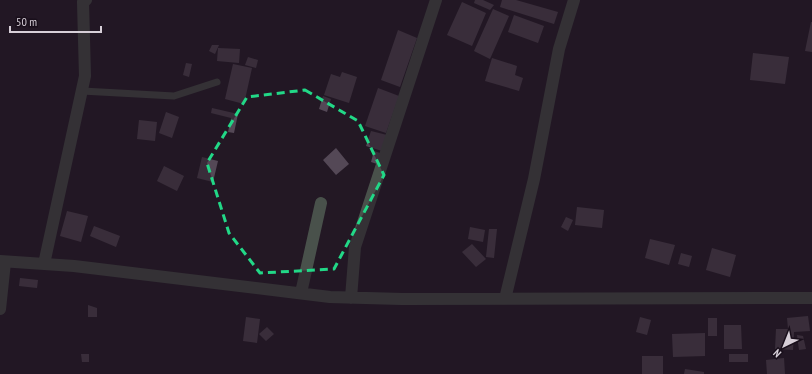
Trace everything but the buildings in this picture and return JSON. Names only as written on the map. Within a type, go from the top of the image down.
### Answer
[{"type":"street","points":[[44,264],[85,76],[83,2],[86,0]]},
{"type":"street","points":[[351,298],[356,246],[436,0]]},
{"type":"street","points":[[505,299],[534,179],[559,49],[574,0]]},
{"type":"street","points":[[301,293],[321,203]]},
{"type":"street","points":[[0,308],[2,261],[198,280],[351,298],[812,298]]},
{"type":"lane","points":[[82,91],[174,96],[217,82]]},
{"type":"highlighted area","points":[[305,90],[358,121],[384,175],[334,269],[260,273],[229,233],[207,163],[247,97]]}]
